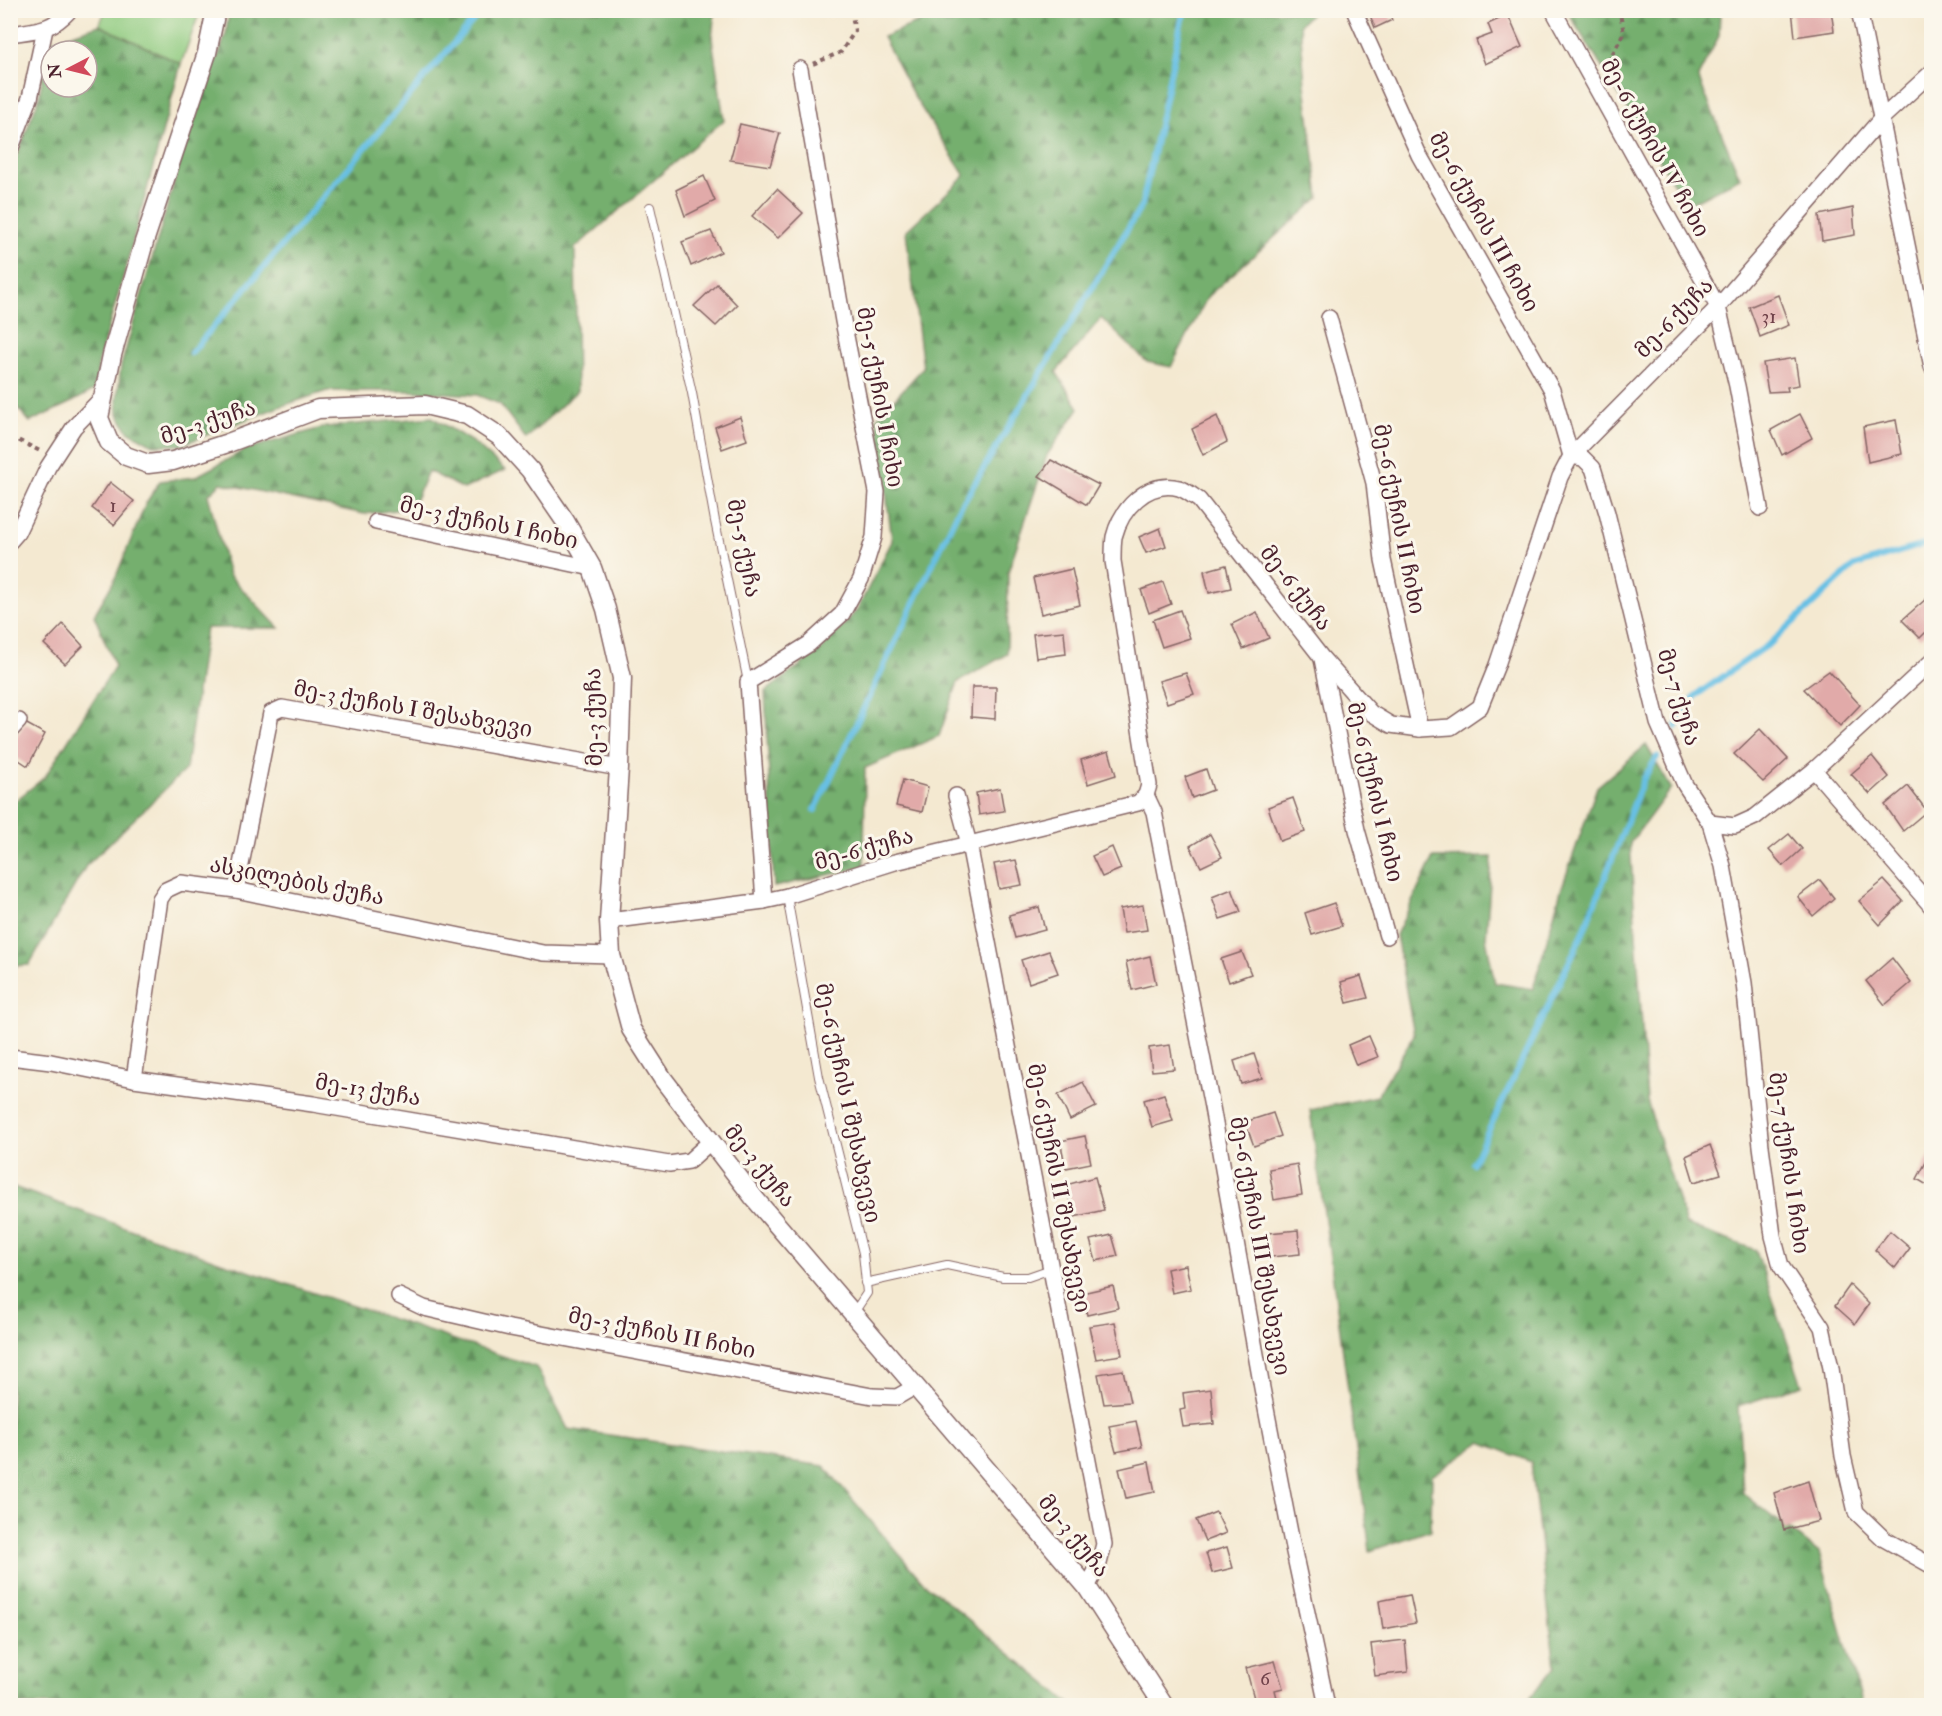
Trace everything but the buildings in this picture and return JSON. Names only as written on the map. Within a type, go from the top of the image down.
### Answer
[{"type":"street","points":[[10,34],[45,29],[60,21],[70,10]]},
{"type":"street","name":"მე-3 ქუჩა","points":[[216,10],[207,52],[144,242],[112,355],[99,418],[109,442],[126,456],[148,464],[173,461],[318,408],[425,405],[467,415],[500,436],[530,470],[565,521],[592,568],[606,609],[622,678],[619,768],[609,921],[611,955],[631,1029],[663,1079],[755,1198],[1087,1587],[1164,1706]]},
{"type":"street","name":"მე-6 ქუჩის III ჩიხი","points":[[1354,10],[1419,155],[1552,390],[1571,456]]},
{"type":"street","name":"მე-6 ქუჩის IV ჩიხი","points":[[1553,10],[1718,307],[1737,386],[1760,508]]},
{"type":"street","points":[[1859,10],[1932,367]]},
{"type":"street","points":[[10,150],[30,98],[45,29]]},
{"type":"street","name":"მე-5 ქუჩის I ჩიხი","points":[[748,682],[809,645],[842,614],[861,579],[874,537],[877,492],[841,309],[800,69]]},
{"type":"street","name":"მე-6 ქუჩა","points":[[609,921],[788,896],[895,862],[1138,803],[1146,795],[1149,785],[1113,561],[1114,538],[1128,507],[1142,494],[1158,488],[1179,488],[1199,500],[1322,658],[1371,713],[1391,725],[1420,729],[1451,728],[1480,707],[1497,665],[1560,477],[1571,456],[1718,307],[1881,118],[1932,72]]},
{"type":"street","name":"მე-6 ქუჩის II ჩიხი","points":[[1329,318],[1374,483],[1383,560],[1420,729]]},
{"type":"street","points":[[10,541],[17,532],[54,458],[74,427],[102,398]]},
{"type":"street","name":"მე-7 ქუჩა","points":[[1571,456],[1583,458],[1593,468],[1607,513],[1658,723],[1685,785],[1710,823]]},
{"type":"street","name":"მე-3 ქუჩის I ჩიხი","points":[[375,522],[592,568]]},
{"type":"street","name":"მე-6 ქუჩის I ჩიხი","points":[[1322,658],[1357,830],[1387,936]]},
{"type":"street","points":[[1710,823],[1735,826],[1755,817],[1814,770],[1932,661]]},
{"type":"street","name":"მე-5 ქუჩა","points":[[748,682],[765,901]]},
{"type":"street","name":"მე-3 ქუჩის I შესახვევი","points":[[236,890],[272,713],[282,708],[619,768]]},
{"type":"street","points":[[1814,770],[1932,907]]},
{"type":"street","name":"მე-6 ქუჩის III შესახვევი","points":[[1146,795],[1154,812],[1212,1107],[1279,1474],[1327,1706]]},
{"type":"street","name":"მე-6 ქუჩის II შესახვევი","points":[[956,796],[969,844],[1104,1544],[1098,1567],[1087,1587]]},
{"type":"street","name":"მე-7 ქუჩის I ჩიხი","points":[[1710,823],[1723,866],[1744,984],[1761,1146],[1773,1236],[1781,1266],[1822,1327],[1832,1368],[1843,1456],[1856,1512],[1884,1539],[1932,1566]]},
{"type":"street","name":"ასკილების ქუჩა","points":[[134,1079],[160,899],[166,890],[182,883],[236,890],[543,953],[611,955]]},
{"type":"street","name":"მე-13 ქუჩა","points":[[10,1057],[51,1062],[134,1079],[313,1104],[669,1164],[689,1161],[710,1142]]},
{"type":"street","name":"მე-3 ქუჩის II ჩიხი","points":[[399,1296],[424,1308],[510,1328],[872,1396],[897,1397],[916,1386]]},
{"type":"lane","name":"მე-5 ქუჩა","points":[[650,207],[692,393],[748,682]]},
{"type":"lane","name":"მე-6 ქუჩის I შესახვევი","points":[[788,896],[819,1077],[863,1253],[867,1293],[853,1314]]},
{"type":"lane","points":[[866,1283],[947,1265],[1003,1277],[1028,1277],[1052,1269]]},
{"type":"path","points":[[800,69],[841,52],[855,32],[851,10]]},
{"type":"path","points":[[1596,88],[1624,32],[1619,10]]},
{"type":"path","points":[[10,441],[18,440],[54,458]]},
{"type":"green space","points":[[106,10],[200,11],[181,64],[99,25]]},
{"type":"green space","points":[[229,11],[715,11],[712,38],[724,120],[575,248],[577,391],[526,439],[500,404],[477,395],[410,391],[327,391],[181,445],[153,445],[128,431],[118,414],[117,400],[121,366],[182,155],[226,34]]},
{"type":"green space","points":[[936,11],[1314,11],[1300,24],[1319,198],[1208,296],[1171,367],[1147,362],[1101,318],[1056,372],[1079,408],[1047,455],[1008,572],[1007,654],[958,682],[939,736],[865,768],[864,867],[774,887],[765,692],[823,648],[857,610],[892,541],[877,418],[923,368],[906,231],[965,176],[915,98],[883,37],[921,21]]},
{"type":"green space","points":[[1567,11],[1720,11],[1719,36],[1698,77],[1740,178],[1687,205]]},
{"type":"green space","points":[[99,25],[181,64],[100,356],[94,390],[30,422],[11,401],[10,174],[39,98],[99,99],[99,39],[57,39]]},
{"type":"green space","points":[[432,417],[474,443],[505,470],[464,489],[428,471],[412,508],[364,514],[221,483],[208,495],[229,575],[279,628],[206,628],[186,769],[86,866],[29,965],[11,966],[10,828],[15,824],[11,819],[11,804],[45,777],[115,666],[94,615],[114,581],[146,503],[160,481],[195,477],[247,449],[325,427]]},
{"type":"green space","points":[[1646,745],[1671,788],[1630,843],[1647,1101],[1686,1225],[1756,1250],[1802,1385],[1738,1406],[1743,1493],[1819,1553],[1863,1705],[1524,1705],[1555,1667],[1531,1462],[1481,1442],[1432,1476],[1431,1530],[1370,1551],[1310,1110],[1377,1096],[1414,1035],[1396,935],[1433,858],[1492,857],[1486,938],[1495,983],[1533,989],[1561,890],[1597,787]]},
{"type":"green space","points":[[11,1186],[221,1262],[536,1367],[568,1429],[824,1466],[922,1581],[1072,1705],[11,1705]]},
{"type":"waterway","points":[[191,353],[482,10]]},
{"type":"waterway","points":[[815,810],[958,511],[1142,205],[1182,19],[1186,10]]},
{"type":"waterway","points":[[1676,727],[1695,696],[1771,643],[1854,566],[1932,542]]},
{"type":"waterway","points":[[1473,1163],[1583,933],[1644,778],[1657,757]]}]
